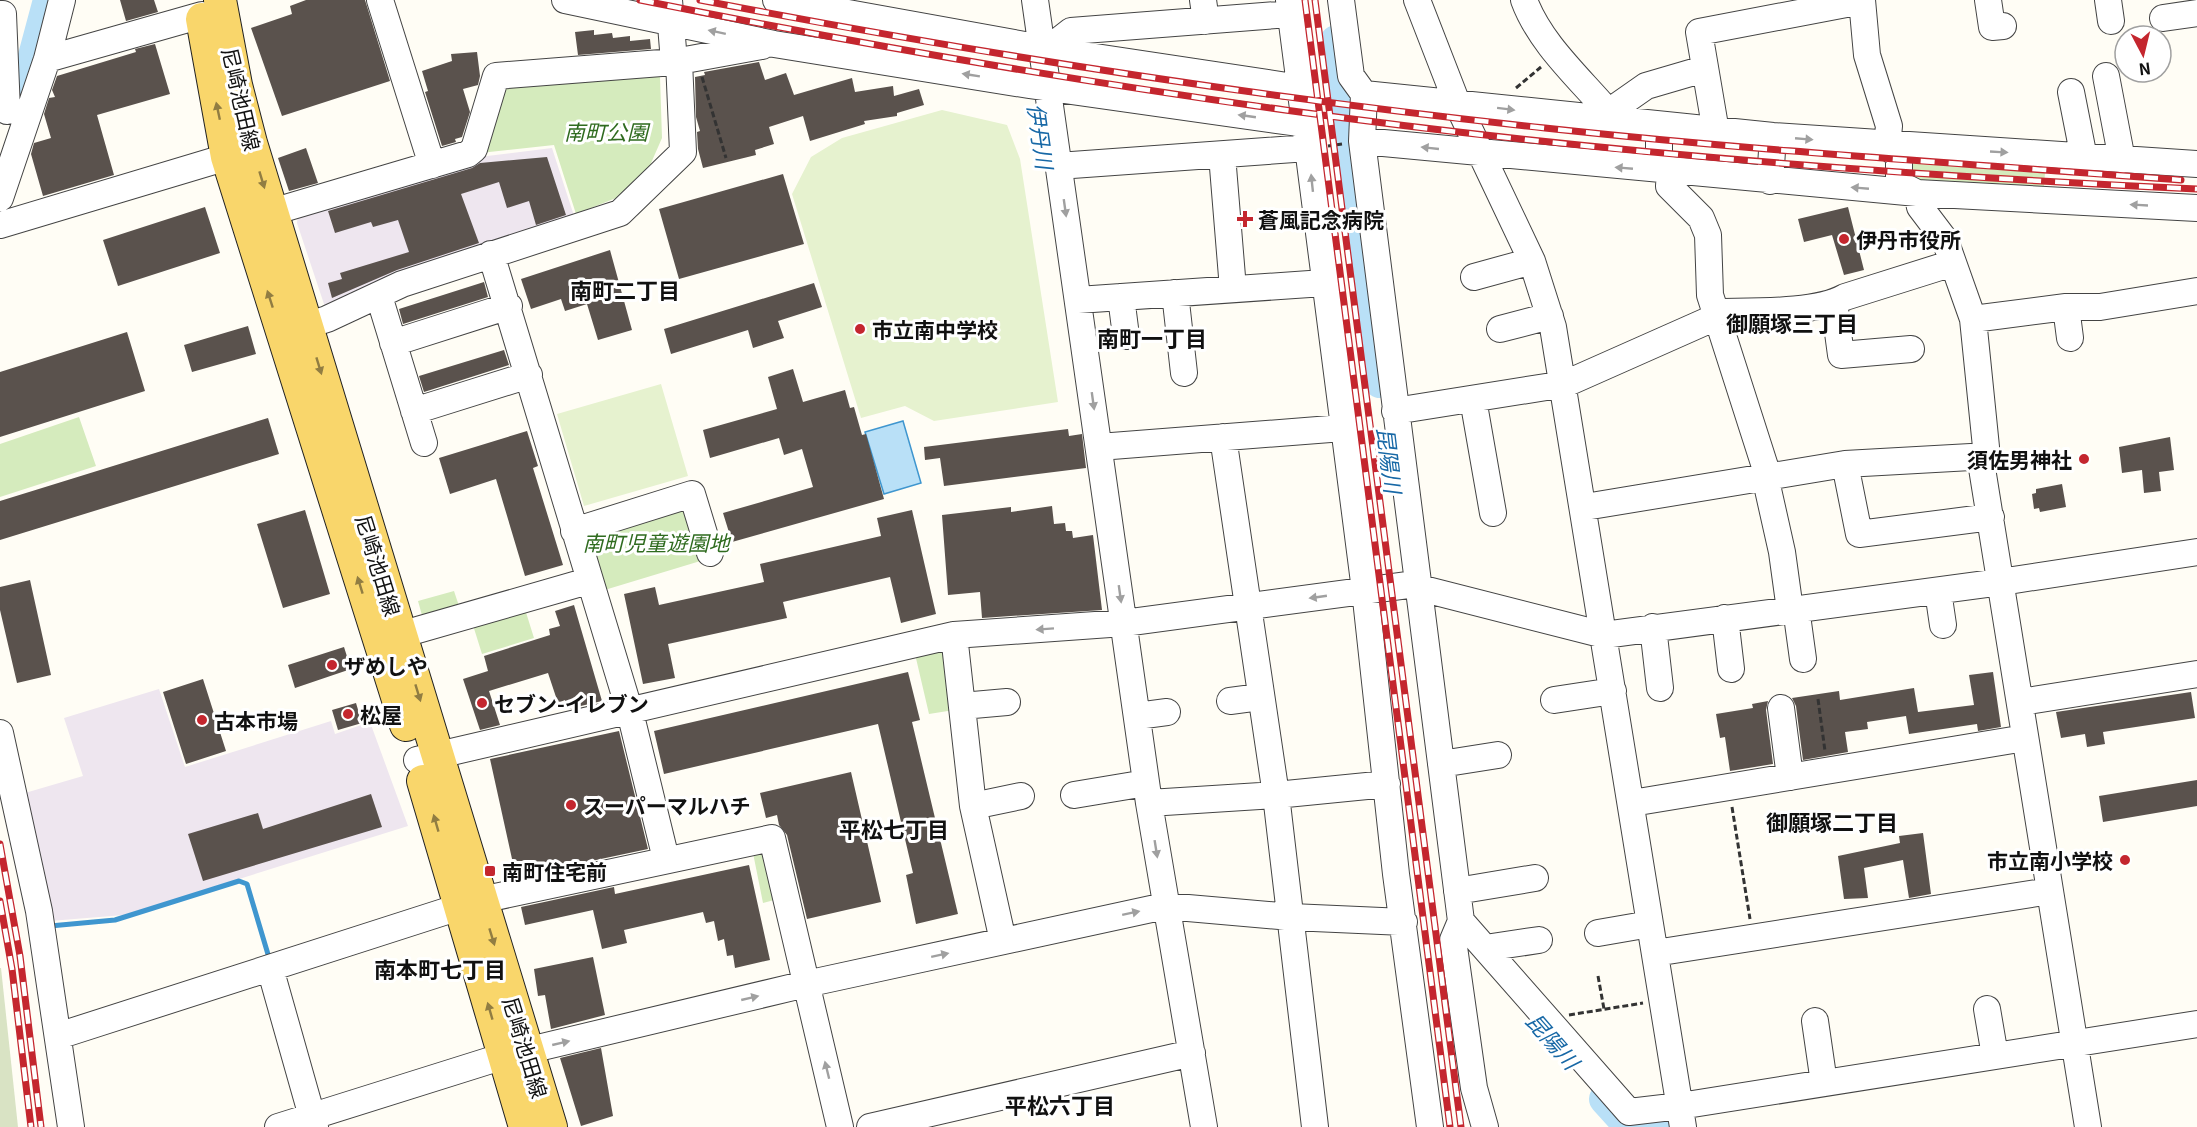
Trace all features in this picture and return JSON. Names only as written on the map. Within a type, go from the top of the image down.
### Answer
[{"type":"main road","name":"尼崎池田線","points":[[216,4],[227,157],[294,329],[400,635],[427,758]]},
{"type":"main road","name":"尼崎池田線","points":[[216,4],[272,212],[294,329],[377,641],[465,840],[471,905],[515,1053],[525,1127]]},
{"type":"main road","name":"尼崎池田線","points":[[515,1053],[551,1127]]},
{"type":"street","points":[[2,189],[47,59],[62,0]]},
{"type":"street","points":[[380,0],[432,165]]},
{"type":"street","points":[[565,0],[670,11],[774,44],[1039,86],[1306,136]]},
{"type":"street","points":[[776,0],[1037,47],[1300,88]]},
{"type":"street","points":[[1035,0],[1039,86],[1058,166],[1165,906],[1204,1127]]},
{"type":"street","points":[[1341,0],[1351,76],[1364,94],[1362,141],[1461,921],[1453,940],[1474,1088],[1485,1127]]},
{"type":"street","points":[[1416,0],[1458,103],[1532,261],[1550,316],[1565,384],[1682,1117]]},
{"type":"street","points":[[1524,0],[1529,14],[1557,54],[1603,106],[1608,121]]},
{"type":"street","points":[[1988,0],[1992,27]]},
{"type":"street","points":[[1716,132],[1699,32],[1748,10],[1862,1],[1867,55],[1889,126],[1887,146]]},
{"type":"street","points":[[47,59],[216,4]]},
{"type":"street","points":[[1037,47],[1071,31],[1205,11],[1290,7],[1342,428],[1365,590],[1430,1127]]},
{"type":"street","points":[[294,329],[379,296],[402,284],[627,210],[683,152],[683,61],[670,11]]},
{"type":"street","points":[[0,14],[3,14],[7,111]]},
{"type":"street","points":[[272,212],[468,154],[474,149],[496,76],[683,61],[774,44]]},
{"type":"street","points":[[1608,121],[1616,107],[1646,86],[1704,69]]},
{"type":"street","points":[[2106,76],[2122,160]]},
{"type":"street","points":[[2071,92],[2084,158]]},
{"type":"street","points":[[1364,94],[1716,132],[1887,146],[2197,164]]},
{"type":"street","points":[[1659,126],[1659,163],[1670,172]]},
{"type":"street","points":[[1058,166],[1222,155],[1306,136]]},
{"type":"street","points":[[1770,181],[1773,136]]},
{"type":"street","points":[[1362,141],[1670,172],[1917,193],[2197,208]]},
{"type":"street","points":[[1887,146],[1899,156],[1899,184],[1917,193]]},
{"type":"street","points":[[1222,155],[1233,289]]},
{"type":"street","points":[[0,225],[227,157]]},
{"type":"street","points":[[1670,172],[1669,186],[1701,218],[1708,235],[1710,295],[1768,476],[1767,485],[1803,659]]},
{"type":"street","points":[[1917,193],[1920,207],[1945,240],[1973,319],[1986,447],[1981,462],[2088,1127]]},
{"type":"street","points":[[491,254],[509,306],[588,581],[630,712],[666,859]]},
{"type":"street","points":[[1474,277],[1532,261]]},
{"type":"street","points":[[1395,411],[1565,384],[1715,314],[1834,303],[1845,297],[1953,263]]},
{"type":"street","points":[[1078,300],[1324,283]]},
{"type":"street","points":[[1973,319],[2066,307],[2100,307],[2197,291]]},
{"type":"street","points":[[1175,293],[1184,373]]},
{"type":"street","points":[[379,296],[424,443]]},
{"type":"street","points":[[1121,297],[1126,336]]},
{"type":"street","points":[[1834,303],[1841,355],[1911,350]]},
{"type":"street","points":[[393,343],[509,306]]},
{"type":"street","points":[[2066,307],[2070,338]]},
{"type":"street","points":[[1500,329],[1550,316]]},
{"type":"street","points":[[414,411],[529,375]]},
{"type":"street","points":[[1473,399],[1493,513]]},
{"type":"street","points":[[1099,447],[1342,428]]},
{"type":"street","points":[[1223,437],[1276,795],[1315,1127]]},
{"type":"street","points":[[1585,507],[1845,464],[1971,457],[1981,462]]},
{"type":"street","points":[[1845,464],[1858,534],[1990,517]]},
{"type":"street","points":[[574,531],[692,494],[710,553]]},
{"type":"street","points":[[427,758],[954,635],[1124,623],[1365,590],[1418,586],[1604,635],[1938,591],[2197,552]]},
{"type":"street","points":[[400,635],[588,581]]},
{"type":"street","points":[[1938,591],[1943,625]]},
{"type":"street","points":[[1725,618],[1731,669]]},
{"type":"street","points":[[1653,627],[1660,688]]},
{"type":"street","points":[[954,635],[973,806],[1003,941]]},
{"type":"street","points":[[2020,702],[2197,675]]},
{"type":"street","points":[[1554,700],[1613,691]]},
{"type":"street","points":[[1230,702],[1260,697]]},
{"type":"street","points":[[962,706],[1007,702]]},
{"type":"street","points":[[1781,708],[1790,777]]},
{"type":"street","points":[[1137,716],[1167,712]]},
{"type":"street","points":[[0,733],[39,911],[71,1127]]},
{"type":"street","points":[[1632,803],[2025,738]]},
{"type":"street","points":[[1441,764],[1498,755]]},
{"type":"street","points":[[1074,795],[1148,793],[1276,795],[1387,784]]},
{"type":"street","points":[[973,806],[1021,796]]},
{"type":"street","points":[[57,1036],[471,905],[666,859],[772,838],[840,1127]]},
{"type":"street","points":[[1457,891],[1535,878]]},
{"type":"street","points":[[1654,953],[2050,891]]},
{"type":"street","points":[[278,1127],[314,1122],[515,1053],[806,984],[1165,906],[1404,922]]},
{"type":"street","points":[[1461,921],[1629,1112],[1682,1117],[1824,1083],[2197,1024]]},
{"type":"street","points":[[1598,933],[1650,924]]},
{"type":"street","points":[[1485,948],[1539,940]]},
{"type":"street","points":[[270,968],[314,1122]]},
{"type":"street","points":[[1987,1009],[1995,1056]]},
{"type":"street","points":[[1815,1021],[1824,1083]]},
{"type":"street","points":[[870,1127],[1192,1053]]},
{"type":"path","points":[[1515,89],[1557,54]]},
{"type":"path","points":[[683,61],[726,158]]},
{"type":"path","points":[[1306,136],[1362,141]]},
{"type":"path","points":[[1818,699],[1828,771]]},
{"type":"path","points":[[1732,808],[1749,911]]},
{"type":"path","points":[[1598,976],[1604,1009]]},
{"type":"path","points":[[1546,1018],[1662,1000]]},
{"type":"shaded area","points":[[552,148],[576,222],[326,310],[297,223],[298,214],[479,157]]},
{"type":"shaded area","points":[[159,689],[185,767],[331,721],[335,734],[370,722],[408,826],[124,915],[50,921],[25,793],[83,776],[64,718]]},
{"type":"green space","name":"南町公園","points":[[654,72],[660,77],[662,138],[648,170],[616,198],[576,214],[554,145],[480,153],[503,83]]},
{"type":"green space","points":[[942,110],[1007,125],[1020,159],[1058,402],[934,421],[905,406],[861,418],[792,194],[811,157],[842,138]]},
{"type":"green space","points":[[1902,151],[2046,161],[2043,198],[1917,191]]},
{"type":"green space","points":[[661,384],[688,476],[584,506],[557,414]]},
{"type":"green space","points":[[79,417],[96,466],[0,497],[0,444]]},
{"type":"green space","name":"南町児童遊園地","points":[[686,500],[707,559],[598,592],[583,533]]},
{"type":"green space","points":[[454,591],[460,609],[423,619],[418,601]]},
{"type":"green space","points":[[524,606],[534,638],[482,654],[472,622]]},
{"type":"green space","points":[[945,648],[954,710],[929,714],[915,654]]},
{"type":"green space","points":[[764,846],[778,899],[763,903],[752,848]]},
{"type":"green space","points":[[1,968],[18,1127],[0,1127]]},
{"type":"water","points":[[903,421],[921,483],[884,494],[865,432]]},
{"type":"building","points":[[120,0],[154,0],[158,12],[126,21]]},
{"type":"building","points":[[306,0],[365,0],[390,81],[282,116],[251,28],[292,14],[290,6]]},
{"type":"building","points":[[594,30],[594,35],[612,33],[613,38],[630,36],[630,41],[650,39],[651,49],[578,55],[575,32]]},
{"type":"building","points":[[155,44],[170,94],[97,115],[114,175],[43,196],[31,154],[34,143],[51,138],[44,114],[49,98],[55,97],[52,90],[57,76]]},
{"type":"building","points":[[477,52],[480,76],[478,85],[463,89],[470,112],[462,137],[455,139],[456,142],[442,146],[425,92],[428,91],[422,71],[452,61],[451,54]]},
{"type":"building","points":[[759,62],[765,80],[786,73],[794,95],[852,78],[855,92],[893,86],[894,96],[919,89],[924,105],[897,113],[897,116],[864,121],[865,124],[810,141],[803,116],[769,127],[774,144],[755,150],[756,155],[703,168],[698,149],[697,132],[700,131],[696,117],[695,77],[705,75],[704,72]]},
{"type":"building","points":[[306,148],[318,183],[289,191],[278,158]]},
{"type":"building","points":[[547,157],[566,215],[536,225],[529,201],[507,208],[499,182],[461,194],[479,243],[397,270],[332,298],[328,283],[342,279],[340,273],[409,252],[398,220],[373,227],[371,222],[335,233],[328,211],[472,168],[480,163]]},
{"type":"building","points":[[783,174],[804,244],[679,279],[659,209]]},
{"type":"building","points":[[205,207],[220,253],[118,286],[103,240]]},
{"type":"building","name":"伊丹市役所","points":[[1848,207],[1864,270],[1844,275],[1832,235],[1804,242],[1798,219]]},
{"type":"building","points":[[610,250],[632,330],[598,340],[587,304],[565,311],[561,299],[531,309],[521,279]]},
{"type":"building","points":[[484,282],[488,297],[403,324],[399,309]]},
{"type":"building","points":[[814,283],[822,307],[778,321],[784,338],[753,348],[748,330],[671,354],[664,329]]},
{"type":"building","points":[[248,326],[256,354],[192,372],[184,345]]},
{"type":"building","points":[[127,332],[145,391],[0,437],[0,372]]},
{"type":"building","points":[[504,350],[509,365],[424,392],[419,376]]},
{"type":"building","points":[[793,369],[803,402],[845,390],[850,408],[854,407],[862,435],[866,434],[884,499],[732,542],[723,513],[813,487],[802,449],[784,455],[779,438],[710,458],[703,430],[777,409],[768,377]]},
{"type":"building","points":[[268,418],[279,454],[0,540],[0,501]]},
{"type":"building","points":[[1068,429],[1069,436],[1082,434],[1086,468],[944,486],[940,458],[925,460],[924,447]]},
{"type":"building","points":[[527,431],[538,466],[533,468],[563,565],[525,576],[496,479],[450,494],[439,458]]},
{"type":"building","points":[[2170,437],[2174,470],[2159,472],[2161,491],[2144,493],[2142,470],[2122,473],[2119,447]]},
{"type":"building","points":[[2062,484],[2066,507],[2040,512],[2039,508],[2034,509],[2032,494],[2036,493],[2036,489]]},
{"type":"building","points":[[1052,506],[1054,524],[1065,523],[1066,531],[1072,531],[1073,538],[1093,535],[1102,610],[982,618],[980,592],[948,595],[942,515],[1011,507],[1011,512]]},
{"type":"building","points":[[305,510],[330,594],[283,608],[257,524]]},
{"type":"building","points":[[912,510],[936,614],[901,623],[890,577],[783,602],[787,618],[668,644],[675,678],[643,684],[624,594],[655,587],[659,605],[764,582],[760,564],[881,536],[877,518]]},
{"type":"building","points":[[30,580],[51,675],[17,683],[0,610],[0,587]]},
{"type":"building","points":[[574,605],[602,701],[568,709],[565,700],[558,703],[548,673],[489,691],[500,725],[480,730],[463,679],[488,671],[484,656],[550,635],[549,629],[560,626],[555,611]]},
{"type":"building","points":[[344,647],[351,669],[295,688],[288,665]]},
{"type":"building","points":[[908,672],[920,720],[912,722],[958,914],[916,924],[906,875],[913,873],[878,724],[664,774],[654,731]]},
{"type":"building","points":[[1993,672],[2001,727],[1978,731],[1977,724],[1909,734],[1906,716],[1867,722],[1868,729],[1845,732],[1848,752],[1803,760],[1796,706],[1792,698],[1839,691],[1840,700],[1914,688],[1918,712],[1974,705],[1969,675]]},
{"type":"building","points":[[203,679],[226,751],[186,764],[163,692]]},
{"type":"building","points":[[2191,692],[2195,718],[2103,732],[2105,744],[2087,747],[2085,734],[2061,738],[2056,712]]},
{"type":"building","points":[[1768,701],[1766,710],[1773,764],[1730,771],[1725,737],[1720,738],[1716,714],[1753,708],[1752,704]]},
{"type":"building","points":[[356,703],[362,723],[338,730],[332,710]]},
{"type":"building","name":"スーパーマルハチ","points":[[619,731],[648,849],[516,877],[490,759]]},
{"type":"building","points":[[851,772],[881,902],[807,919],[787,835],[779,825],[777,815],[766,818],[760,793]]},
{"type":"building","points":[[2197,780],[2197,806],[2103,822],[2099,796]]},
{"type":"building","points":[[371,794],[382,827],[203,881],[188,834],[258,813],[263,829]]},
{"type":"building","points":[[1923,833],[1931,894],[1909,898],[1903,860],[1864,868],[1868,898],[1844,899],[1838,856],[1900,843],[1899,836]]},
{"type":"building","points":[[749,865],[770,960],[735,968],[733,955],[727,956],[724,939],[718,941],[714,921],[706,923],[703,912],[624,930],[627,943],[602,949],[593,910],[525,925],[521,907],[614,887],[615,894]]},
{"type":"building","points":[[593,957],[605,1015],[551,1029],[545,995],[538,996],[534,969]]},
{"type":"building","points":[[601,1048],[613,1116],[581,1126],[560,1058]]},
{"type":"waterway","points":[[22,101],[49,0]]},
{"type":"waterway","name":"昆陽川","points":[[1336,41],[1380,382]]},
{"type":"waterway","points":[[50,926],[115,920],[239,881],[247,884],[270,961]]},
{"type":"waterway","name":"昆陽川","points":[[1605,1099],[1624,1120],[1654,1127]]},
{"type":"railway","points":[[640,0],[881,46],[1042,73],[1398,125],[1740,160],[1969,177],[2197,189]]},
{"type":"railway","points":[[700,0],[910,39],[1121,73],[1439,116],[1704,144],[2181,180]]},
{"type":"railway","points":[[1305,0],[1450,1127]]},
{"type":"railway","points":[[1315,0],[1461,1127]]},
{"type":"railway","points":[[0,844],[20,956],[41,1127]]},
{"type":"railway","points":[[0,901],[12,969],[31,1127]]},
{"type":"place","name":"蒼風記念病院","points":[[1245,219]]},
{"type":"place","name":"伊丹市役所","points":[[1844,239]]},
{"type":"place","name":"市立南中学校","points":[[860,329]]},
{"type":"place","name":"須佐男神社","points":[[2084,459]]},
{"type":"place","name":"ザめしや","points":[[332,665]]},
{"type":"place","name":"セブン-イレブン","points":[[482,703]]},
{"type":"place","name":"松屋","points":[[348,714]]},
{"type":"place","name":"古本市場","points":[[202,720]]},
{"type":"place","name":"スーパーマルハチ","points":[[571,805]]},
{"type":"place","name":"市立南小学校","points":[[2125,860]]},
{"type":"place","name":"南町住宅前","points":[[490,871]]},
{"type":"district","name":"南町二丁目","points":[[625,289]]},
{"type":"district","name":"御願塚三丁目","points":[[1792,322]]},
{"type":"district","name":"南町一丁目","points":[[1152,337]]},
{"type":"district","name":"御願塚二丁目","points":[[1832,821]]},
{"type":"district","name":"平松七丁目","points":[[894,828]]},
{"type":"district","name":"南本町七丁目","points":[[440,968]]},
{"type":"district","name":"平松六丁目","points":[[1060,1104]]},
{"type":"water label","name":"伊丹川","points":[[1042,136]]}]
